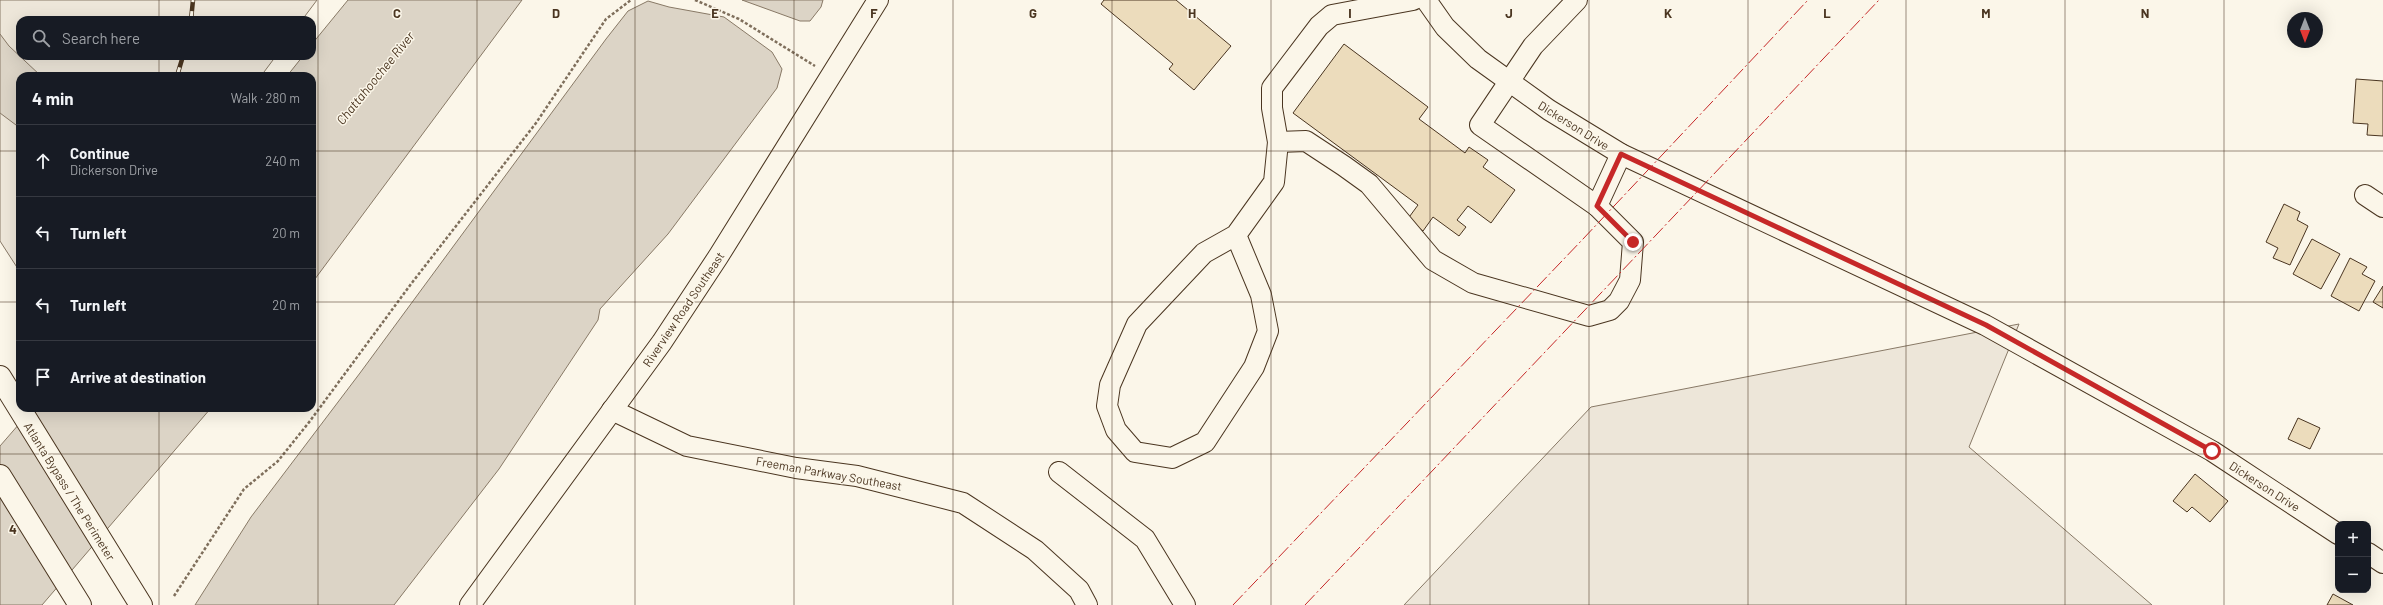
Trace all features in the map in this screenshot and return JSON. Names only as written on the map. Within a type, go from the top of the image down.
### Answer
[{"type":"highway","name":"Atlanta Bypass / The Perimeter","points":[[0,376],[16,402]]},
{"type":"highway","name":"Atlanta Bypass / The Perimeter","points":[[22,412],[141,605]]},
{"type":"highway","points":[[0,476],[80,605]]},
{"type":"street","name":"Riverview Road Southeast","points":[[470,605],[685,308],[878,0]]},
{"type":"street","points":[[1236,235],[1261,294],[1268,331],[1254,367],[1205,442],[1172,458],[1135,452],[1116,430],[1107,406],[1110,385],[1137,324],[1204,253],[1236,235],[1274,182],[1278,142],[1272,108],[1272,88],[1318,26],[1332,15],[1413,0]]},
{"type":"street","name":"Dickerson Drive","points":[[1426,0],[1445,27],[1478,59],[1549,110],[1621,154],[1986,325],[2212,451],[2335,532]]},
{"type":"street","points":[[1278,142],[1306,141],[1369,184],[1433,260],[1473,283],[1589,316],[1610,310],[1619,301],[1630,280],[1633,242],[1597,206],[1480,125],[1533,46],[1569,2]]},
{"type":"street","points":[[1597,206],[1621,154]]},
{"type":"street","points":[[2365,195],[2383,207]]},
{"type":"street","name":"Freeman Parkway Southeast","points":[[612,410],[687,446],[796,468],[857,476],[963,503],[1035,550],[1079,590],[1087,605]]},
{"type":"street","points":[[1059,472],[1145,540],[1185,605]]},
{"type":"street","points":[[2371,556],[2383,563]]},
{"type":"path","points":[[174,596],[244,489],[278,461],[310,421],[411,284],[536,123],[575,62],[606,19],[631,0]]},
{"type":"path","points":[[695,0],[739,19],[831,76]]},
{"type":"shaded area","points":[[0,0],[317,0],[305,16],[16,16],[16,60],[273,60],[264,72],[16,72],[16,266],[0,241]]},
{"type":"shaded area","points":[[2019,324],[1969,447],[2152,605],[1404,605],[1591,407]]},
{"type":"water","name":"Chattahoochee River","points":[[348,0],[522,0],[316,278],[316,72],[290,72],[300,60],[316,60],[316,39]]},
{"type":"water","points":[[742,0],[823,0],[821,7],[810,21],[800,21]]},
{"type":"water","points":[[648,1],[669,7],[724,17],[772,52],[782,69],[777,88],[668,234],[600,309],[598,320],[499,469],[394,605],[195,605],[251,517],[360,373],[606,39],[628,11]]},
{"type":"water","points":[[0,34],[16,53],[16,60],[24,60],[37,72],[16,72],[16,125],[0,113]]},
{"type":"water","points":[[30,412],[208,412],[42,605],[0,605],[0,446]]},
{"type":"building","points":[[1104,0],[1176,0],[1231,46],[1194,90],[1169,69],[1173,64],[1101,4]]},
{"type":"building","points":[[1344,44],[1428,107],[1419,119],[1465,153],[1469,147],[1488,160],[1483,167],[1515,190],[1491,223],[1468,206],[1457,220],[1466,227],[1459,236],[1433,217],[1423,231],[1407,220],[1418,205],[1293,113]]},
{"type":"building","points":[[2356,79],[2383,81],[2383,136],[2367,135],[2368,124],[2353,123]]},
{"type":"building","points":[[2284,204],[2300,212],[2297,220],[2308,226],[2290,265],[2273,258],[2278,248],[2266,242]]},
{"type":"building","points":[[2312,239],[2340,254],[2321,289],[2293,274]]},
{"type":"building","points":[[2350,258],[2367,267],[2362,274],[2375,281],[2359,311],[2331,296]]},
{"type":"building","points":[[2383,286],[2383,308],[2373,302]]},
{"type":"building","points":[[2298,418],[2320,428],[2310,449],[2288,439]]},
{"type":"building","points":[[2195,474],[2228,501],[2210,522],[2192,507],[2187,512],[2173,501]]},
{"type":"building","points":[[2333,594],[2353,605],[2327,605]]},
{"type":"railway","points":[[191,16],[193,0]]},
{"type":"railway","points":[[178,72],[182,60]]},
{"type":"power","points":[[1233,605],[1583,239],[1808,0]]},
{"type":"power","points":[[1305,605],[1879,0]]},
{"type":"route","points":[[1633,242],[1597,206],[1609,177],[1621,154],[1986,325],[2212,451]]}]
